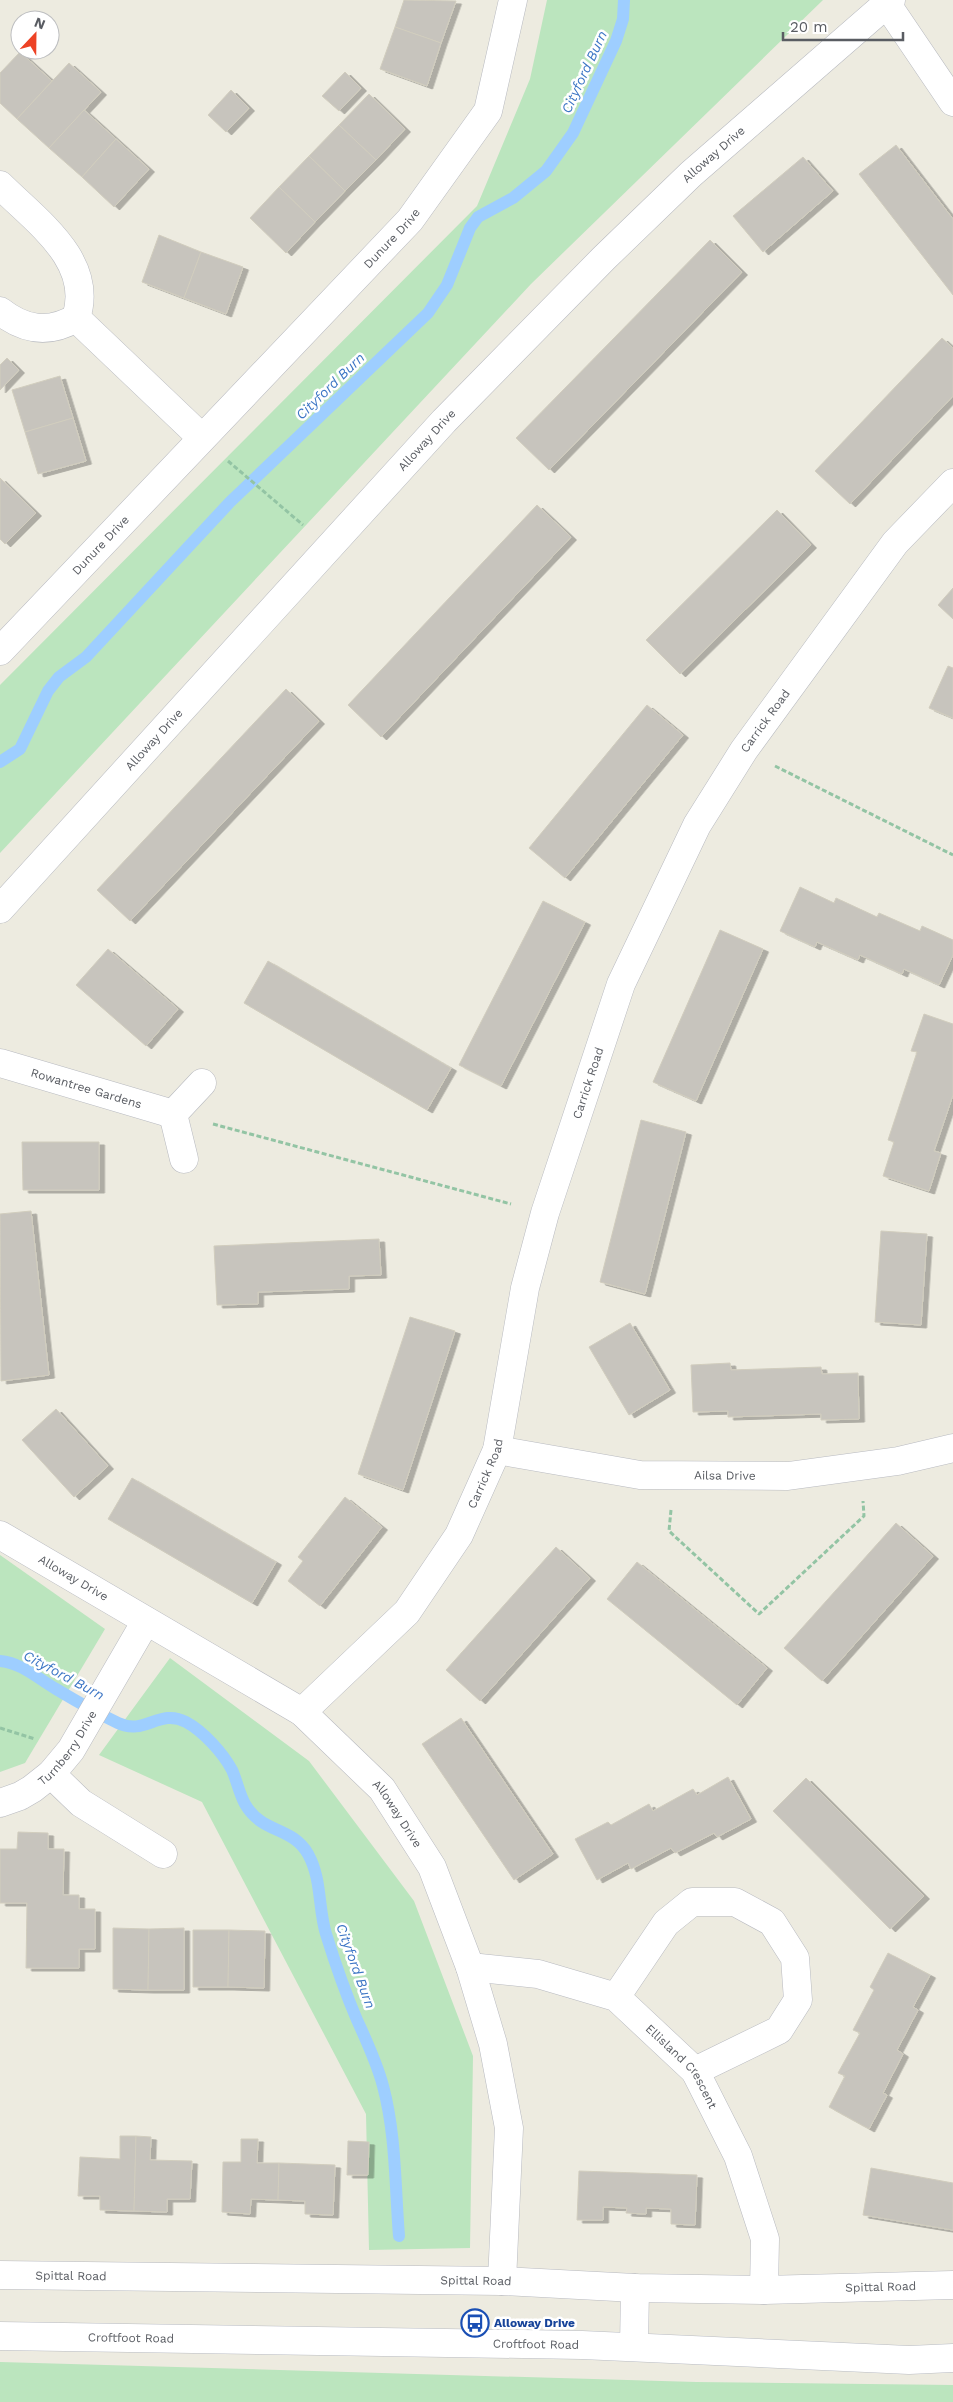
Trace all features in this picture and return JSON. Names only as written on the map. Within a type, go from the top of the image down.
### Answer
[{"type":"street","name":"Dunure Drive","points":[[0,651],[201,437],[410,220],[488,111],[514,0]]},
{"type":"street","points":[[887,1],[953,102]]},
{"type":"street","name":"Alloway Drive","points":[[0,909],[444,421],[610,252],[691,174],[887,1]]},
{"type":"street","points":[[0,185],[62,247],[75,266],[80,305],[76,318],[63,325],[46,329],[20,324],[0,311]]},
{"type":"street","points":[[76,318],[201,437]]},
{"type":"street","name":"Carrick Road","points":[[302,1712],[407,1612],[459,1535],[497,1450],[525,1288],[545,1213],[621,984],[697,825],[744,750],[895,543],[953,483]]},
{"type":"street","name":"Rowantree Gardens","points":[[0,1062],[172,1114]]},
{"type":"street","points":[[184,1159],[172,1114],[202,1083]]},
{"type":"street","name":"Ailsa Drive","points":[[497,1450],[640,1475],[788,1476],[898,1460],[953,1448]]},
{"type":"street","name":"Alloway Drive","points":[[0,1534],[302,1712],[382,1790],[432,1867],[470,1967],[492,2044],[509,2128],[502,2281]]},
{"type":"street","name":"Turnberry Drive","points":[[0,1803],[20,1796],[51,1774],[76,1740],[146,1621]]},
{"type":"street","points":[[51,1774],[81,1803],[164,1854]]},
{"type":"street","points":[[616,1997],[666,1923],[692,1902],[735,1902],[772,1922],[795,1958],[798,2000],[779,2030],[695,2071]]},
{"type":"street","name":"Ellisland Crescent","points":[[470,1967],[538,1974],[616,1997],[695,2071],[738,2156],[765,2239],[764,2290]]},
{"type":"street","name":"Spittal Road","points":[[0,2275],[502,2281],[636,2288],[764,2290],[953,2285]]},
{"type":"street","points":[[634,2347],[636,2288]]},
{"type":"street","name":"Croftfoot Road","points":[[0,2336],[634,2347],[909,2360],[953,2358]]},
{"type":"path","points":[[201,437],[329,548]]},
{"type":"path","points":[[811,784],[953,855]]},
{"type":"path","points":[[172,1114],[545,1213]]},
{"type":"path","points":[[669,1531],[759,1614],[864,1516]]},
{"type":"green space","points":[[547,0],[823,0],[531,284],[0,853],[0,685],[477,206],[530,79]]},
{"type":"green space","points":[[0,1555],[105,1629],[25,1763],[0,1772]]},
{"type":"green space","points":[[170,1658],[309,1761],[414,1901],[473,2056],[470,2248],[369,2250],[366,2114],[202,1802],[99,1755]]},
{"type":"green space","points":[[0,2362],[696,2382],[953,2385],[953,2402],[0,2402]]},
{"type":"building","points":[[404,0],[456,1],[441,43],[395,27]]},
{"type":"building","points":[[395,27],[441,43],[427,86],[380,69]]},
{"type":"building","points":[[12,60],[29,60],[52,81],[17,119],[0,103],[0,73]]},
{"type":"building","points":[[69,63],[101,92],[49,148],[17,119]]},
{"type":"building","points":[[345,72],[361,88],[339,111],[322,96]]},
{"type":"building","points":[[231,90],[249,108],[226,132],[208,115]]},
{"type":"building","points":[[369,94],[405,129],[376,160],[339,125]]},
{"type":"building","points":[[84,110],[116,139],[82,177],[49,148]]},
{"type":"building","points":[[339,125],[376,160],[345,191],[309,156]]},
{"type":"building","points":[[116,139],[149,169],[114,207],[82,177]]},
{"type":"building","points":[[896,145],[953,219],[953,295],[859,174]]},
{"type":"building","points":[[309,156],[345,191],[315,222],[279,187]]},
{"type":"building","points":[[803,157],[833,191],[763,252],[733,216]]},
{"type":"building","points":[[279,187],[315,222],[286,253],[250,218]]},
{"type":"building","points":[[159,235],[201,252],[184,298],[142,282]]},
{"type":"building","points":[[710,240],[742,272],[549,470],[516,438]]},
{"type":"building","points":[[201,252],[243,267],[226,314],[184,298]]},
{"type":"building","points":[[942,338],[953,348],[953,396],[850,504],[815,471]]},
{"type":"building","points":[[7,358],[19,370],[0,390],[0,365]]},
{"type":"building","points":[[60,376],[73,418],[25,432],[12,390]]},
{"type":"building","points":[[73,418],[86,461],[38,474],[25,432]]},
{"type":"building","points":[[0,478],[36,513],[5,544],[0,539]]},
{"type":"building","points":[[537,505],[571,537],[381,737],[348,705]]},
{"type":"building","points":[[777,510],[811,545],[680,674],[646,640]]},
{"type":"building","points":[[953,588],[953,619],[938,605]]},
{"type":"building","points":[[948,666],[953,668],[953,718],[929,708]]},
{"type":"building","points":[[286,689],[319,721],[130,921],[97,890]]},
{"type":"building","points":[[647,705],[683,735],[565,878],[529,848]]},
{"type":"building","points":[[800,887],[834,903],[836,898],[877,917],[879,913],[920,931],[922,926],[953,940],[953,955],[939,985],[904,969],[902,974],[860,955],[858,960],[817,942],[815,947],[780,931]]},
{"type":"building","points":[[543,901],[585,922],[501,1086],[459,1065]]},
{"type":"building","points":[[720,930],[763,949],[696,1101],[653,1082]]},
{"type":"building","points":[[108,949],[178,1009],[146,1046],[76,985]]},
{"type":"building","points":[[268,961],[451,1068],[427,1110],[244,1003]]},
{"type":"building","points":[[924,1014],[953,1024],[953,1095],[934,1151],[941,1153],[929,1191],[883,1176],[894,1142],[888,1140],[917,1052],[911,1051]]},
{"type":"building","points":[[641,1120],[686,1132],[645,1294],[600,1282]]},
{"type":"building","points":[[22,1142],[99,1142],[99,1190],[23,1190]]},
{"type":"building","points":[[31,1211],[49,1375],[1,1381],[0,1214]]},
{"type":"building","points":[[881,1231],[927,1234],[921,1325],[875,1322]]},
{"type":"building","points":[[379,1239],[381,1275],[349,1276],[349,1289],[258,1292],[258,1304],[217,1305],[214,1246]]},
{"type":"building","points":[[410,1317],[455,1331],[403,1490],[358,1474]]},
{"type":"building","points":[[630,1323],[670,1390],[629,1415],[589,1347]]},
{"type":"building","points":[[730,1363],[731,1370],[821,1367],[822,1374],[858,1373],[859,1419],[821,1420],[821,1414],[728,1417],[728,1411],[693,1412],[691,1365]]},
{"type":"building","points":[[56,1409],[108,1466],[74,1497],[22,1440]]},
{"type":"building","points":[[132,1478],[276,1562],[252,1603],[108,1519]]},
{"type":"building","points":[[345,1497],[382,1527],[320,1606],[288,1581],[303,1561],[298,1557]]},
{"type":"building","points":[[896,1523],[933,1556],[822,1681],[784,1648]]},
{"type":"building","points":[[556,1547],[590,1578],[480,1701],[446,1670]]},
{"type":"building","points":[[637,1562],[767,1668],[737,1705],[607,1599]]},
{"type":"building","points":[[461,1718],[553,1854],[514,1880],[422,1744]]},
{"type":"building","points":[[728,1777],[751,1819],[717,1837],[714,1833],[675,1853],[671,1848],[631,1869],[628,1863],[597,1880],[575,1839],[608,1822],[611,1825],[649,1804],[653,1811],[693,1789],[697,1795]]},
{"type":"building","points":[[806,1778],[924,1896],[890,1929],[773,1811]]},
{"type":"building","points":[[18,1832],[48,1833],[48,1849],[64,1849],[63,1895],[79,1895],[79,1909],[95,1909],[95,1949],[79,1949],[79,1968],[26,1968],[27,1903],[0,1903],[0,1849],[17,1849]]},
{"type":"building","points":[[113,1928],[149,1929],[148,1990],[113,1989]]},
{"type":"building","points":[[184,1928],[184,1990],[148,1990],[149,1929]]},
{"type":"building","points":[[193,1930],[229,1930],[228,1987],[193,1987]]},
{"type":"building","points":[[229,1930],[265,1931],[264,1988],[228,1987]]},
{"type":"building","points":[[888,1953],[930,1975],[913,2007],[918,2010],[897,2050],[903,2054],[883,2093],[887,2095],[869,2129],[829,2107],[845,2076],[838,2073],[860,2033],[853,2030],[874,1990],[870,1987]]},
{"type":"building","points":[[120,2136],[136,2136],[134,2211],[100,2210],[100,2196],[78,2196],[80,2157],[120,2159]]},
{"type":"building","points":[[136,2136],[151,2137],[150,2160],[192,2161],[190,2199],[167,2199],[167,2212],[134,2211]]},
{"type":"building","points":[[241,2139],[258,2139],[257,2163],[279,2163],[278,2200],[251,2199],[250,2214],[222,2212],[223,2162],[241,2162]]},
{"type":"building","points":[[348,2141],[369,2142],[368,2175],[347,2175]]},
{"type":"building","points":[[279,2163],[335,2165],[333,2215],[305,2214],[305,2201],[278,2200]]},
{"type":"building","points":[[871,2168],[953,2183],[953,2230],[863,2215]]},
{"type":"building","points":[[579,2171],[697,2175],[695,2225],[671,2224],[671,2209],[646,2208],[646,2214],[626,2213],[627,2208],[603,2207],[603,2220],[577,2220]]},
{"type":"waterway","name":"Cityford Burn","points":[[0,762],[20,749],[48,691],[59,677],[86,657],[230,502],[428,313],[447,285],[470,228],[478,217],[513,198],[546,171],[573,133],[616,41],[623,19],[624,0]]},
{"type":"waterway","name":"Cityford Burn","points":[[0,1661],[22,1668],[71,1698],[118,1723],[136,1726],[168,1718],[186,1722],[212,1743],[228,1763],[243,1800],[252,1814],[268,1826],[294,1839],[308,1854],[316,1873],[329,1945],[383,2086],[393,2142],[399,2236]]},
{"type":"place","name":"Alloway Drive","points":[[475,2323]]}]
